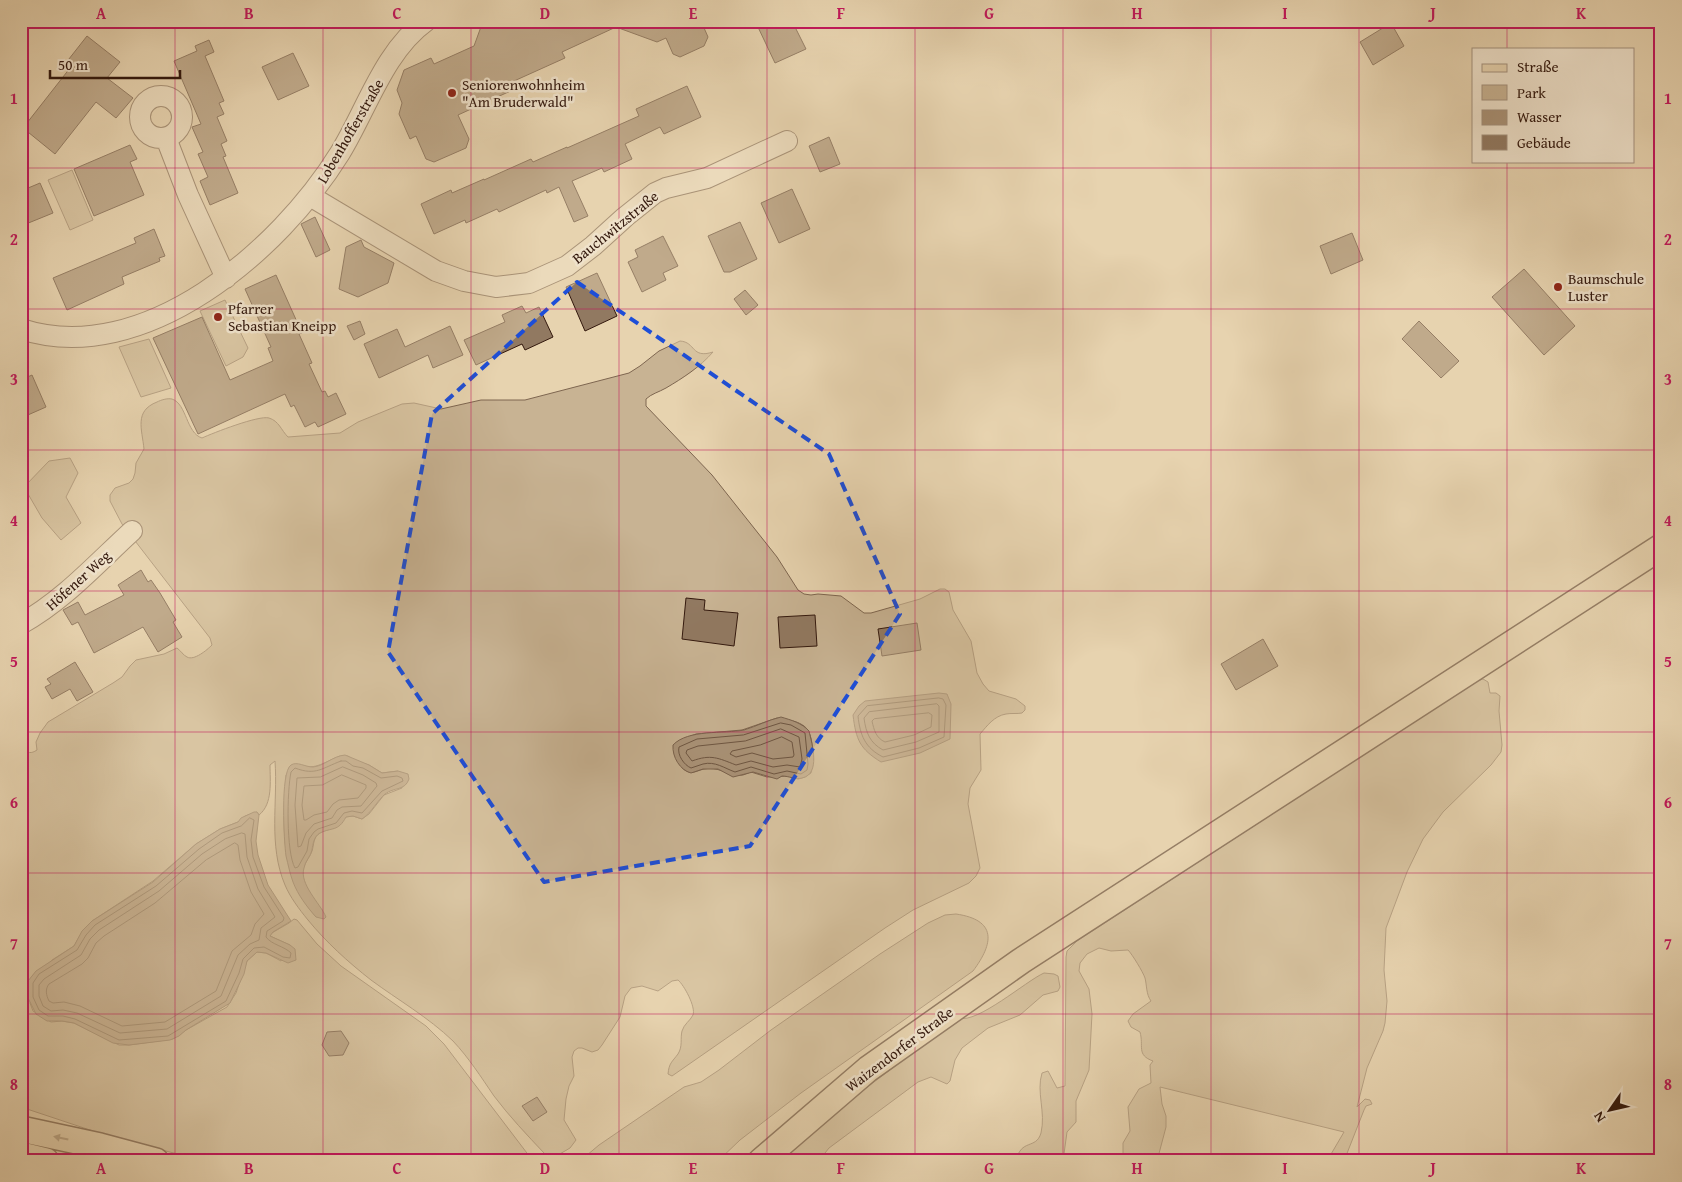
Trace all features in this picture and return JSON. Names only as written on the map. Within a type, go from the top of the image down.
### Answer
[{"type":"main road","name":"Waizendorfer Straße","points":[[762,1160],[868,1069],[1042,947],[1661,547]]},
{"type":"main road","points":[[21,1129],[100,1146],[156,1161]]},
{"type":"main road","points":[[21,1155],[46,1161]]},
{"type":"street","name":"Lobenhofferstraße","points":[[21,329],[71,338],[86,338],[116,332],[153,320],[190,301],[226,278],[265,245],[310,196],[341,152],[368,99],[400,47],[426,21]]},
{"type":"street","points":[[166,138],[188,195],[226,278]]},
{"type":"street","name":"Bauchwitzstraße","points":[[310,196],[436,271],[464,281],[496,286],[528,283],[567,266],[655,193],[666,188],[707,178],[787,141]]},
{"type":"street","name":"Höfener Weg","points":[[21,624],[41,613],[63,596],[132,532]]},
{"type":"highlighted area","points":[[577,282],[829,454],[900,614],[750,846],[544,882],[388,652],[432,414]]},
{"type":"green space","points":[[72,170],[93,220],[70,230],[48,180]]},
{"type":"green space","points":[[225,300],[248,348],[243,357],[226,366],[200,311]]},
{"type":"green space","points":[[149,339],[171,388],[141,397],[119,347]]},
{"type":"green space","points":[[680,341],[689,344],[697,352],[706,354],[713,352],[703,363],[685,376],[648,397],[646,399],[646,406],[712,475],[777,557],[798,590],[804,594],[811,595],[841,596],[864,613],[871,613],[920,599],[940,589],[945,589],[949,592],[953,610],[971,641],[977,673],[983,684],[989,691],[1016,699],[1025,706],[1025,710],[1022,713],[1006,714],[998,717],[980,734],[981,770],[970,788],[968,804],[980,868],[976,876],[969,883],[913,910],[885,928],[672,1076],[668,1074],[669,1067],[680,1051],[681,1034],[693,1015],[693,1007],[689,996],[678,980],[672,981],[658,991],[642,986],[631,988],[625,996],[620,1017],[598,1050],[592,1052],[578,1048],[574,1051],[572,1057],[574,1076],[566,1099],[564,1120],[576,1140],[570,1148],[553,1158],[548,1158],[494,1096],[470,1061],[453,1041],[346,959],[315,928],[295,903],[285,885],[277,855],[275,839],[275,761],[270,765],[269,799],[259,815],[257,812],[245,816],[238,822],[220,829],[196,844],[153,881],[92,921],[82,932],[74,946],[52,960],[30,1003],[33,1011],[51,1022],[74,1023],[119,1045],[173,1039],[227,1007],[236,993],[247,961],[257,952],[266,953],[281,961],[290,945],[270,936],[270,934],[294,919],[341,966],[426,1026],[444,1044],[533,1161],[205,1161],[111,1137],[21,1107],[21,749],[29,752],[37,750],[36,742],[48,722],[122,677],[136,660],[164,654],[177,648],[187,657],[193,658],[212,645],[210,638],[122,524],[110,501],[110,495],[115,488],[129,483],[133,479],[136,463],[144,449],[141,421],[145,410],[159,401],[172,399],[181,406],[193,430],[202,438],[236,425],[264,418],[275,421],[288,437],[340,433],[358,422],[402,404],[414,403],[441,409],[481,400],[525,400],[629,373],[659,351]],"holes":[[[777,718],[794,721],[808,730],[812,741],[813,755],[811,773],[805,777],[798,779],[788,776],[767,777],[751,772],[741,775],[709,768],[691,772],[682,768],[678,741],[696,734],[742,730]],[[340,756],[348,756],[382,773],[398,771],[402,788],[384,795],[369,814],[362,819],[353,816],[345,817],[340,825],[320,833],[316,837],[303,869],[306,886],[323,911],[316,917],[295,884],[289,867],[284,832],[286,775],[300,765],[305,767],[316,766]]]},
{"type":"green space","points":[[70,458],[78,473],[66,497],[81,523],[61,540],[42,518],[24,487],[49,461]]},
{"type":"green space","points":[[1483,679],[1488,682],[1490,693],[1496,693],[1500,696],[1501,752],[1491,765],[1443,812],[1423,839],[1407,872],[1386,928],[1384,970],[1387,1001],[1385,1023],[1367,1068],[1357,1107],[1365,1099],[1370,1100],[1372,1104],[1366,1106],[1364,1110],[1344,1161],[1327,1161],[1344,1132],[1160,1087],[1166,1116],[1166,1127],[1157,1161],[1123,1161],[1123,1143],[1130,1131],[1128,1107],[1139,1089],[1151,1083],[1150,1065],[1153,1061],[1142,1053],[1140,1032],[1131,1027],[1128,1021],[1133,1014],[1151,1001],[1147,993],[1144,975],[1128,950],[1111,951],[1099,948],[1087,954],[1080,963],[1079,971],[1089,989],[1092,1014],[1089,1070],[1076,1101],[1076,1122],[1067,1132],[1063,1161],[1016,1161],[1021,1149],[1036,1141],[1041,1133],[1040,1080],[1042,1073],[1048,1071],[1057,1088],[1065,1086],[1067,951],[1077,941],[1477,681]]},
{"type":"green space","points":[[956,914],[979,922],[985,927],[988,934],[985,951],[973,971],[801,1093],[740,1140],[718,1161],[580,1161],[599,1145],[684,1087],[701,1082],[719,1070],[771,1030],[880,954],[928,923],[945,915]]},
{"type":"green space","points":[[1044,973],[1058,976],[1060,987],[1058,991],[1043,995],[1020,1015],[988,1028],[962,1048],[955,1060],[950,1081],[947,1084],[931,1077],[918,1082],[829,1148],[825,1153],[824,1161],[778,1161],[866,1088],[959,1018],[977,1015],[989,1009]]},
{"type":"water","points":[[939,693],[947,694],[951,704],[950,739],[920,753],[881,762],[868,753],[860,743],[853,715],[865,701]]},
{"type":"water","points":[[781,717],[800,724],[809,731],[814,758],[813,765],[812,771],[802,778],[782,776],[777,779],[753,772],[733,777],[718,769],[703,769],[691,773],[683,769],[675,758],[673,745],[688,736],[744,730]]},
{"type":"water","points":[[345,755],[369,765],[382,773],[398,771],[408,774],[409,779],[402,787],[385,794],[362,819],[353,816],[346,817],[340,825],[318,834],[315,838],[303,874],[307,887],[326,917],[324,919],[316,917],[306,905],[295,887],[290,872],[284,837],[285,780],[288,770],[293,764],[313,767]]},
{"type":"water","points":[[257,812],[259,815],[256,841],[258,855],[268,885],[291,921],[273,932],[270,936],[295,949],[296,960],[288,963],[266,953],[257,952],[247,961],[244,974],[230,1003],[170,1040],[129,1045],[113,1043],[74,1023],[47,1021],[36,1014],[28,998],[28,981],[36,971],[74,946],[82,931],[92,921],[153,882],[196,844],[220,829],[238,822],[241,818]]},
{"type":"building","name":"Seniorenwohnheim \"Am Bruderwald\"","points":[[489,21],[701,21],[708,37],[704,46],[680,57],[673,54],[666,38],[657,42],[616,27],[562,52],[565,58],[514,81],[517,88],[458,115],[469,139],[466,148],[434,162],[426,159],[416,136],[410,139],[399,114],[402,103],[397,90],[404,70],[431,58],[434,64],[474,46],[482,24]]},
{"type":"building","points":[[764,21],[792,21],[806,49],[775,63],[757,25]]},
{"type":"building","points":[[1391,23],[1404,46],[1373,65],[1360,42]]},
{"type":"building","points":[[87,36],[120,62],[107,78],[133,98],[116,118],[96,102],[55,154],[23,128],[70,68],[65,64]]},
{"type":"building","points":[[209,40],[214,52],[205,56],[224,101],[219,103],[224,114],[217,117],[227,141],[221,144],[226,156],[223,157],[238,193],[210,205],[200,181],[208,177],[198,154],[203,152],[192,127],[201,124],[174,61],[197,51],[195,46]]},
{"type":"building","points":[[293,53],[309,86],[278,100],[262,67]]},
{"type":"building","points":[[687,86],[701,117],[664,134],[660,127],[625,144],[632,159],[604,172],[602,168],[572,181],[588,216],[574,222],[559,187],[547,193],[546,190],[499,212],[497,209],[466,223],[465,220],[434,234],[421,204],[451,190],[452,193],[484,180],[531,159],[533,162],[567,148],[639,116],[636,109]]},
{"type":"building","points":[[829,137],[840,164],[820,172],[809,146]]},
{"type":"building","points":[[130,145],[137,159],[130,162],[144,195],[94,216],[74,169]]},
{"type":"building","points":[[40,183],[53,213],[21,226],[21,191]]},
{"type":"building","points":[[792,189],[810,229],[779,243],[761,203]]},
{"type":"building","points":[[315,217],[330,250],[316,257],[301,224]]},
{"type":"building","points":[[740,222],[757,259],[730,272],[724,272],[708,236]]},
{"type":"building","points":[[154,229],[165,256],[159,258],[160,261],[122,277],[124,284],[67,310],[53,278],[136,243],[134,238]]},
{"type":"building","points":[[1352,233],[1363,260],[1331,274],[1320,246]]},
{"type":"building","points":[[663,236],[678,266],[663,273],[666,280],[642,292],[628,262],[638,257],[635,250]]},
{"type":"building","points":[[361,240],[364,247],[394,263],[388,283],[358,297],[339,289],[346,247]]},
{"type":"building","points":[[1524,269],[1575,326],[1544,355],[1492,297]]},
{"type":"building","points":[[597,273],[617,316],[585,331],[566,287]]},
{"type":"building","points":[[276,275],[302,333],[299,334],[312,363],[309,364],[322,392],[325,391],[328,397],[336,393],[346,414],[318,427],[315,422],[305,427],[294,405],[291,407],[285,394],[198,434],[153,338],[202,317],[230,380],[273,361],[268,348],[271,347],[245,289]]},
{"type":"building","points":[[745,290],[758,305],[746,315],[734,299]]},
{"type":"building","points":[[522,306],[526,313],[539,307],[553,337],[525,350],[522,344],[476,365],[464,340],[505,322],[502,315]]},
{"type":"building","points":[[360,321],[365,334],[354,340],[347,326]]},
{"type":"building","points":[[1419,321],[1459,361],[1441,378],[1402,339]]},
{"type":"building","points":[[450,326],[463,355],[433,368],[428,355],[379,378],[364,344],[397,329],[405,347]]},
{"type":"building","points":[[32,375],[46,407],[21,418],[21,380]]},
{"type":"building","points":[[141,570],[148,582],[151,580],[160,593],[176,620],[173,622],[182,637],[158,652],[143,627],[94,653],[78,622],[72,625],[63,610],[78,602],[85,615],[124,595],[118,585]]},
{"type":"building","points":[[686,598],[705,600],[704,610],[738,613],[734,646],[682,639]]},
{"type":"building","points":[[815,615],[817,646],[780,648],[778,617]]},
{"type":"building","points":[[917,623],[921,650],[882,656],[878,629]]},
{"type":"building","points":[[1263,639],[1278,666],[1236,690],[1221,664]]},
{"type":"building","points":[[75,662],[93,692],[77,701],[70,689],[52,699],[45,687],[51,684],[47,679]]},
{"type":"building","points":[[341,1031],[349,1043],[343,1055],[329,1056],[322,1045],[327,1032]]},
{"type":"building","points":[[537,1097],[547,1112],[533,1121],[522,1106]]},
{"type":"place","name":"Seniorenwohnheim \"Am Bruderwald\"","points":[[452,93]]},
{"type":"place","name":"Baumschule Luster","points":[[1558,287]]},
{"type":"place","name":"Pfarrer Sebastian Kneipp","points":[[218,317]]}]
